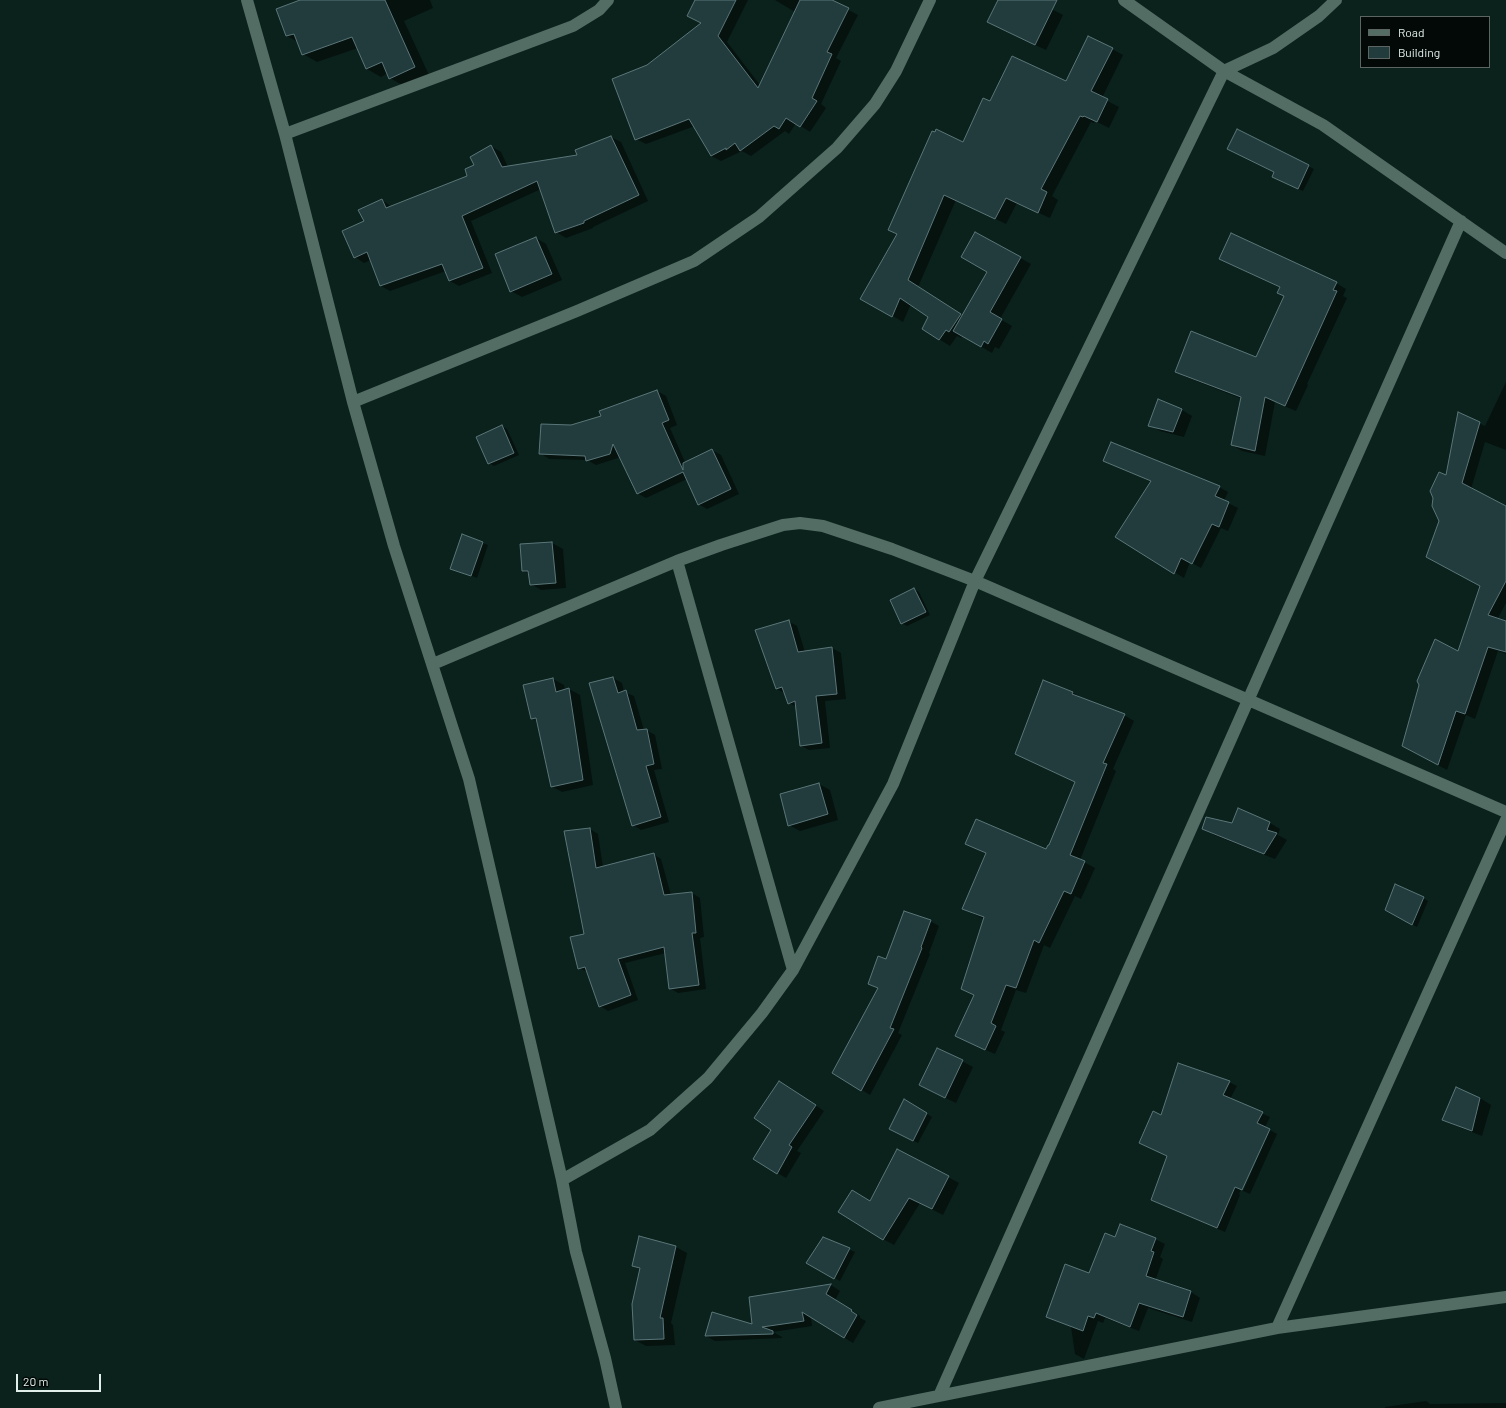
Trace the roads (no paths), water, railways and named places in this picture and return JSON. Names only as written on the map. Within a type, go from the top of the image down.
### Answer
[{"type":"street","points":[[247,0],[285,134],[353,402],[394,546],[469,779],[562,1180],[576,1252],[616,1408]]},
{"type":"street","points":[[285,134],[573,26],[599,10],[608,0]]},
{"type":"street","points":[[353,402],[577,311],[694,261],[759,217],[837,148],[876,104],[896,71],[930,0]]},
{"type":"street","points":[[1124,0],[1224,71],[1323,124],[1506,253]]},
{"type":"street","points":[[562,1180],[650,1130],[708,1078],[762,1014],[793,970],[893,784],[976,581],[1224,71],[1273,48],[1319,16],[1336,0]]},
{"type":"street","points":[[939,1396],[1461,222]]},
{"type":"street","points":[[433,664],[678,561],[783,525],[800,523],[823,526],[892,548],[976,581],[1506,812]]},
{"type":"street","points":[[678,561],[793,970]]},
{"type":"street","points":[[1277,1328],[1506,820]]},
{"type":"street","points":[[879,1408],[1277,1328],[1506,1297]]}]
